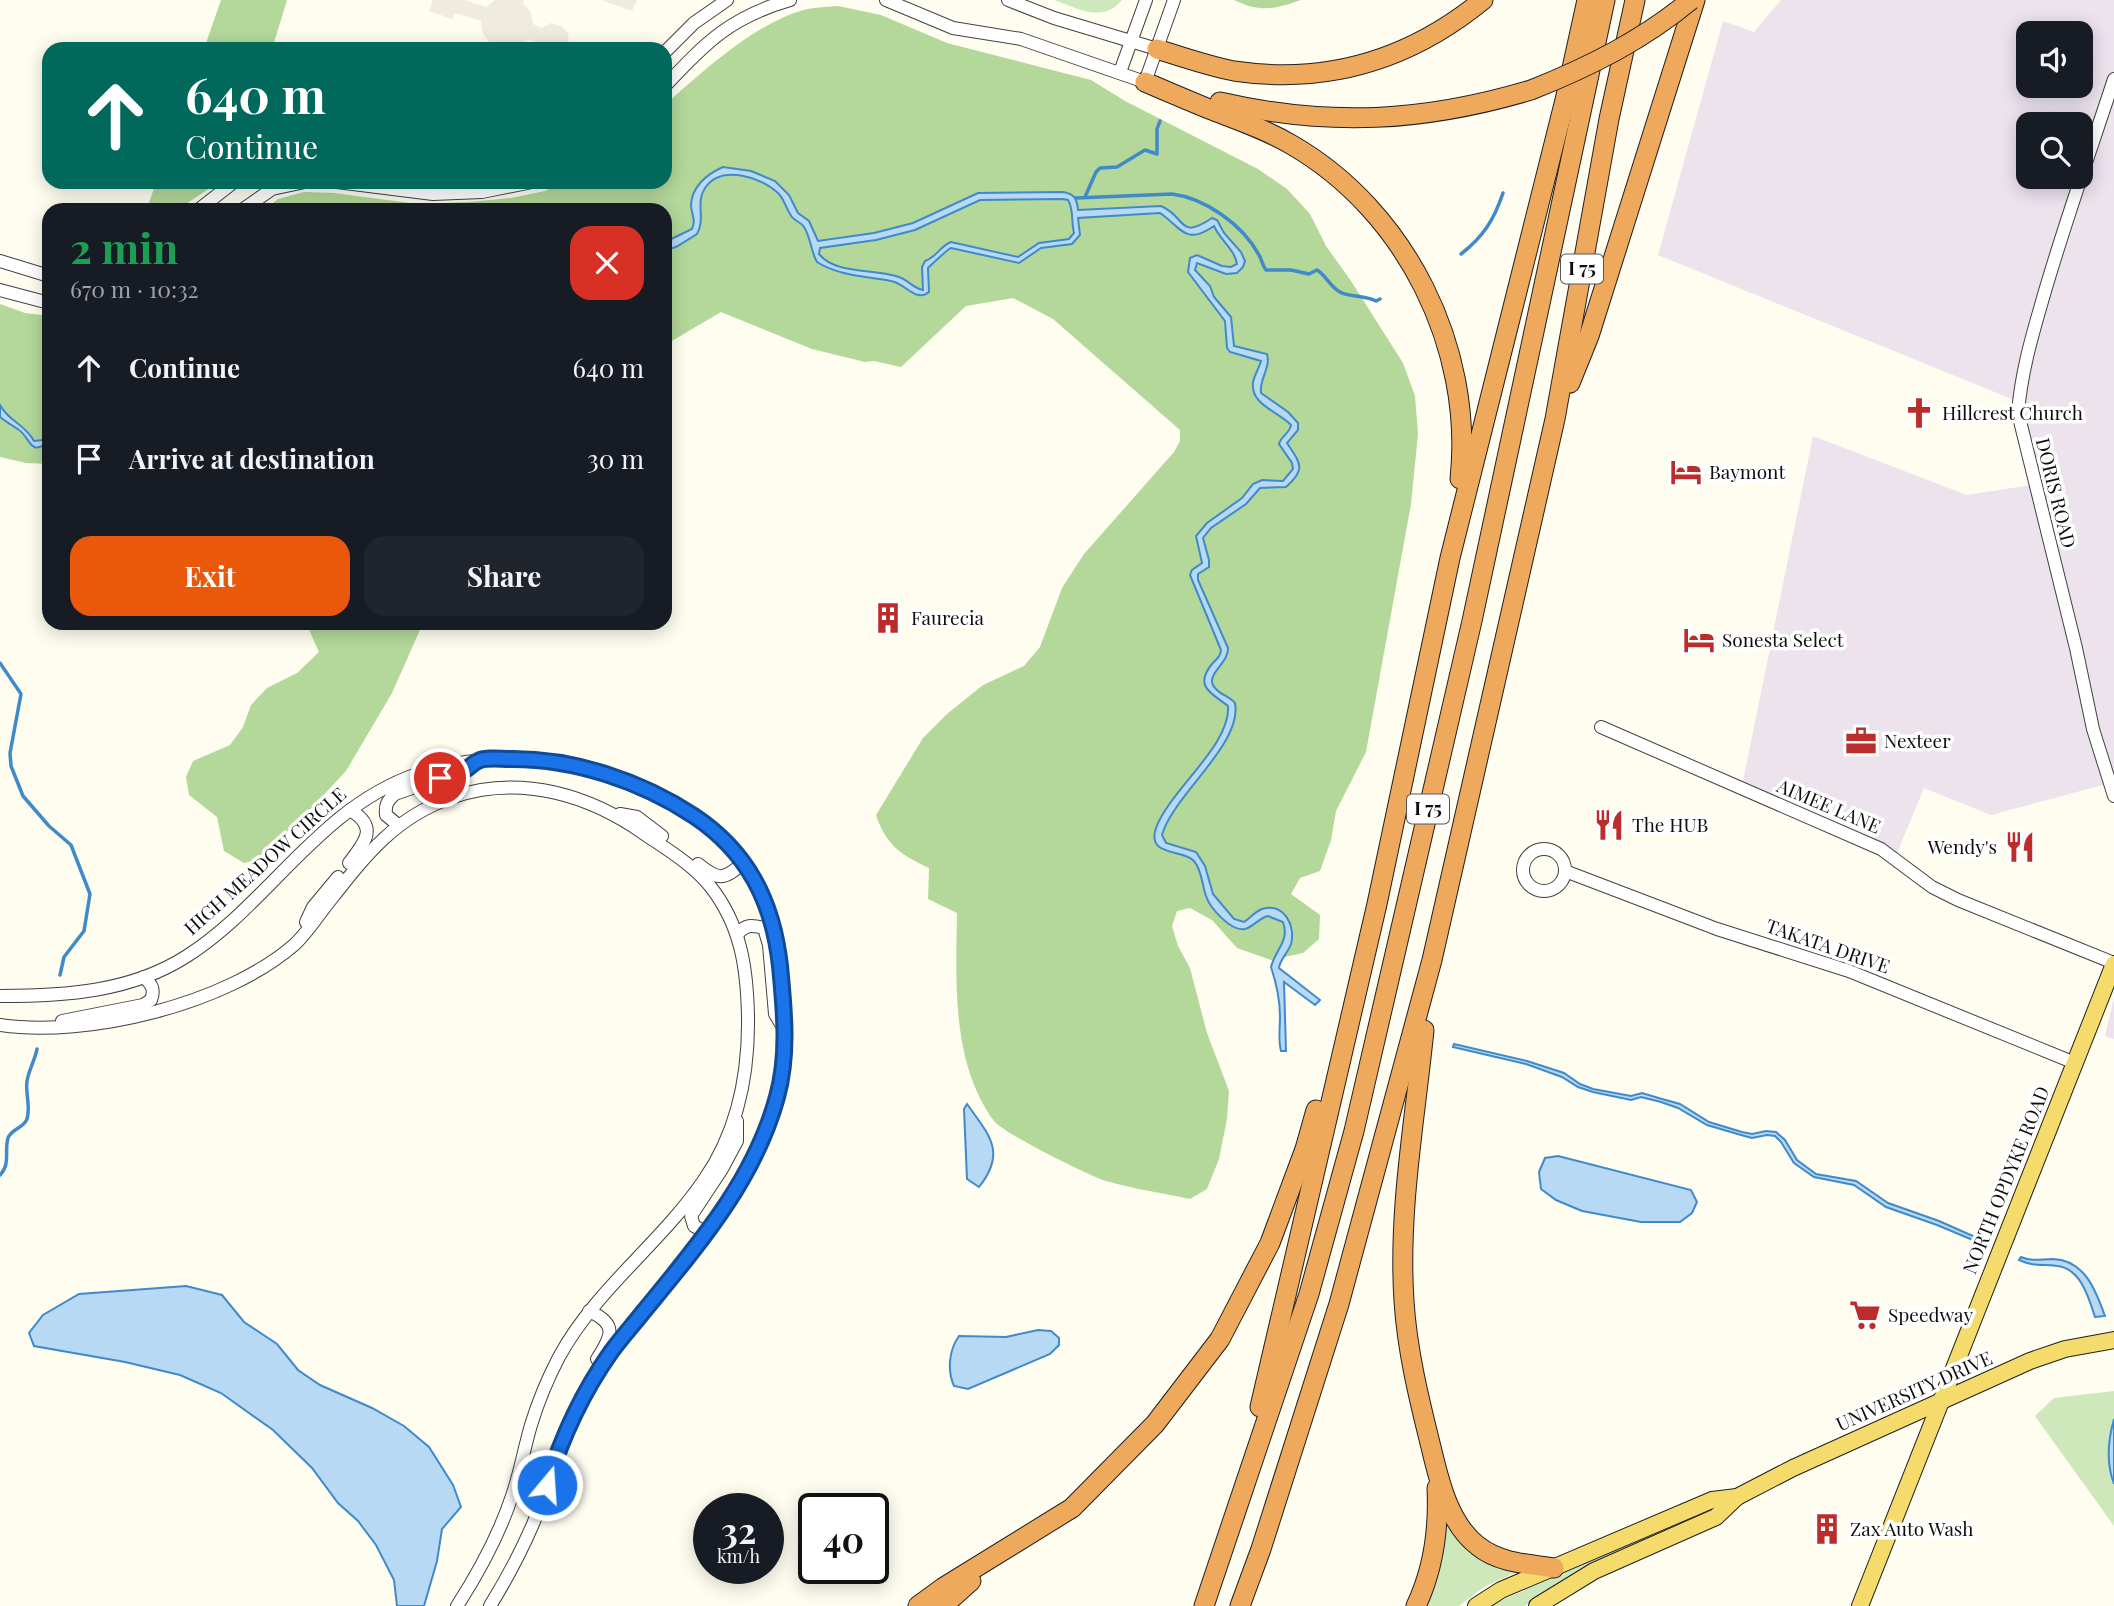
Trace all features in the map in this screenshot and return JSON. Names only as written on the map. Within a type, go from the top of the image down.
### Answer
[{"type":"highway","points":[[1231,1531],[1377,904],[1450,558],[1565,100],[1587,0]]},
{"type":"highway","name":"I 75","points":[[1204,1606],[1309,1294],[1354,1131],[1472,621],[1605,0]]},
{"type":"highway","name":"I 75","points":[[1240,1606],[1261,1549],[1339,1304],[1432,960],[1555,419],[1609,119],[1635,0]]},
{"type":"highway","points":[[1145,82],[1290,116],[1359,119],[1434,113],[1531,90],[1568,75],[1614,53],[1693,0]]},
{"type":"highway","points":[[1555,419],[1589,336],[1693,0]]},
{"type":"highway","points":[[1157,49],[1234,70],[1277,75],[1325,72],[1367,64],[1402,51],[1451,26],[1482,1]]},
{"type":"highway","points":[[1145,82],[1261,129],[1311,157],[1355,192],[1404,251],[1430,300],[1450,354],[1460,402],[1462,456],[1450,558]]},
{"type":"highway","points":[[918,1606],[1072,1508],[1155,1424],[1220,1339],[1270,1243],[1305,1149],[1377,904]]},
{"type":"highway","points":[[1432,960],[1405,1209],[1403,1280],[1410,1356],[1417,1393],[1436,1466],[1453,1516],[1463,1532],[1477,1546],[1508,1560],[1554,1568]]},
{"type":"highway","points":[[1416,1606],[1428,1578],[1435,1548],[1438,1514],[1436,1466]]},
{"type":"highway","points":[[943,1606],[1000,1554]]},
{"type":"main road","name":"NORTH OPDYKE ROAD","points":[[1860,1606],[2114,963]]},
{"type":"main road","name":"UNIVERSITY DRIVE","points":[[1537,1606],[1594,1571],[1716,1517],[1737,1497],[1793,1468],[2030,1362],[2065,1349],[2114,1340]]},
{"type":"main road","name":"UNIVERSITY DRIVE","points":[[1476,1606],[1501,1590],[1712,1500],[1737,1497]]},
{"type":"street","points":[[672,45],[694,23],[727,0]]},
{"type":"street","points":[[672,79],[706,43],[730,25],[757,10],[790,0]]},
{"type":"street","points":[[886,0],[953,28],[1021,39],[1145,82],[1174,0]]},
{"type":"street","points":[[1008,0],[1054,19],[1157,49]]},
{"type":"street","points":[[1120,72],[1146,0]]},
{"type":"street","name":"DORIS ROAD","points":[[2114,79],[2031,339],[2018,413],[2076,648],[2093,729],[2114,796]]},
{"type":"street","points":[[207,203],[225,189]]},
{"type":"street","points":[[252,203],[272,189]]},
{"type":"street","points":[[393,189],[433,194],[497,189]]},
{"type":"street","points":[[0,261],[42,274]]},
{"type":"street","points":[[0,290],[42,301]]},
{"type":"street","name":"AIMEE LANE","points":[[1601,727],[1881,849],[1932,887],[1958,900],[2114,963]]},
{"type":"street","name":"HIGH MEADOW CIRCLE","points":[[0,996],[83,993],[144,977],[184,958],[207,942],[316,836],[374,793],[419,773],[478,760],[530,758],[563,763],[609,776],[679,807],[719,835],[743,863],[761,890],[775,928],[785,1030],[778,1095],[770,1119],[740,1183],[707,1233],[613,1349],[589,1385],[568,1424],[534,1522],[490,1606]]},
{"type":"street","points":[[398,825],[386,815],[388,800],[395,794],[465,770],[478,760]]},
{"type":"street","points":[[0,1025],[35,1028],[104,1023],[192,999],[238,982],[295,944],[372,848],[398,825],[438,803],[474,791],[524,788],[551,791],[590,803],[613,813],[691,866],[709,884],[722,903],[737,935],[746,969],[749,1041],[737,1114],[718,1157],[699,1187],[589,1311],[558,1360],[531,1425],[520,1472],[504,1518],[483,1562],[457,1606]]},
{"type":"street","points":[[295,944],[313,907],[365,843],[367,825],[360,816],[350,810]]},
{"type":"street","points":[[613,813],[636,817],[718,877],[729,876],[743,863]]},
{"type":"street","name":"TAKATA DRIVE","points":[[1565,871],[1717,929],[1849,971],[2075,1063]]},
{"type":"street","points":[[737,935],[751,925],[764,928],[769,945],[775,1014],[785,1030]]},
{"type":"street","points":[[35,1028],[144,1005],[151,1000],[153,990],[152,984],[144,977]]},
{"type":"street","points":[[707,1233],[694,1226],[691,1216],[737,1141],[737,1114]]},
{"type":"street","points":[[568,1424],[566,1409],[609,1338],[609,1324],[604,1318],[589,1311]]},
{"type":"shaded area","points":[[433,0],[465,0],[486,7],[495,0],[524,0],[533,24],[541,28],[551,23],[561,26],[568,33],[569,42],[536,42],[528,39],[524,42],[489,42],[483,34],[481,21],[455,13],[452,19],[429,11]]},
{"type":"shaded area","points":[[601,0],[637,0],[632,11]]},
{"type":"shaded area","points":[[1781,0],[2114,0],[2114,782],[1991,815],[1924,788],[1897,853],[1872,836],[1743,781],[1813,436],[1967,495],[2037,484],[2024,404],[1658,255],[1723,21],[1754,32]]},
{"type":"shaded area","points":[[2114,998],[2114,1039],[2105,1036]]},
{"type":"green space","points":[[221,0],[287,0],[274,42],[206,42]]},
{"type":"green space","points":[[1054,0],[1122,0],[1114,7],[1098,13]]},
{"type":"green space","points":[[1234,0],[1301,0],[1283,6],[1260,8]]},
{"type":"green space","points":[[838,6],[881,15],[947,43],[1091,80],[1125,101],[1258,169],[1287,189],[1310,214],[1326,246],[1403,363],[1415,396],[1418,434],[1411,504],[1366,752],[1336,811],[1331,840],[1320,871],[1300,878],[1291,894],[1320,915],[1319,939],[1303,953],[1271,960],[1237,948],[1212,920],[1190,908],[1177,911],[1172,926],[1178,946],[1190,968],[1207,1033],[1229,1091],[1219,1159],[1207,1189],[1190,1199],[1106,1181],[1029,1144],[994,1121],[980,1098],[963,1047],[957,994],[957,913],[928,899],[929,868],[910,858],[890,842],[876,815],[923,738],[983,685],[1024,666],[1040,647],[1062,588],[1084,554],[1174,452],[1180,441],[1180,430],[1053,319],[1013,298],[966,306],[901,367],[874,361],[865,362],[812,349],[721,312],[672,341],[672,203],[444,203],[511,198],[549,189],[672,189],[672,99],[728,51],[764,27],[782,18],[819,7]]},
{"type":"green space","points":[[154,189],[208,189],[188,203],[149,203]]},
{"type":"green space","points":[[304,192],[410,203],[273,203],[278,199]]},
{"type":"green space","points":[[0,304],[25,313],[42,315],[42,464],[0,457]]},
{"type":"green space","points":[[309,630],[420,630],[392,693],[346,771],[264,859],[244,863],[224,851],[217,817],[189,795],[186,777],[193,761],[230,745],[243,727],[251,705],[267,688],[297,673],[319,652]]},
{"type":"green space","points":[[2114,1391],[2114,1526],[2035,1416],[2054,1398]]},
{"type":"green space","points":[[1715,1506],[1716,1508],[1703,1515],[1577,1572],[1525,1606],[1489,1606]]},
{"type":"green space","points":[[1448,1521],[1519,1571],[1484,1587],[1459,1606],[1424,1606],[1445,1522]]},
{"type":"water","points":[[723,167],[751,171],[775,181],[789,195],[798,213],[809,221],[818,241],[874,233],[913,223],[978,193],[1063,192],[1075,198],[1078,210],[1161,206],[1188,227],[1201,225],[1212,218],[1217,220],[1224,233],[1241,252],[1245,261],[1237,273],[1226,274],[1197,263],[1195,270],[1210,286],[1214,297],[1231,317],[1234,346],[1267,354],[1261,393],[1288,412],[1298,423],[1298,430],[1287,443],[1298,461],[1299,470],[1286,487],[1260,488],[1246,504],[1211,528],[1203,538],[1209,567],[1198,574],[1198,580],[1228,648],[1225,659],[1212,679],[1218,691],[1235,703],[1235,719],[1229,735],[1179,803],[1162,835],[1166,843],[1196,852],[1205,866],[1213,894],[1234,919],[1244,922],[1260,910],[1270,908],[1277,909],[1287,917],[1292,930],[1291,944],[1279,968],[1320,1000],[1315,1005],[1284,982],[1286,1051],[1281,1051],[1280,1047],[1279,1004],[1271,967],[1285,935],[1283,922],[1268,916],[1245,929],[1234,927],[1216,913],[1208,901],[1194,861],[1161,848],[1154,837],[1163,813],[1210,752],[1226,721],[1228,706],[1211,694],[1204,679],[1221,650],[1190,575],[1192,570],[1202,563],[1196,536],[1207,523],[1242,498],[1253,484],[1262,480],[1283,481],[1293,469],[1279,444],[1291,425],[1260,402],[1253,390],[1253,382],[1261,361],[1230,352],[1227,348],[1225,321],[1188,272],[1190,258],[1197,255],[1231,267],[1237,264],[1233,254],[1214,226],[1196,235],[1190,235],[1160,213],[1078,218],[1080,235],[1072,244],[1041,248],[1019,263],[951,248],[928,268],[929,292],[920,295],[896,282],[843,273],[817,262],[804,227],[792,217],[778,193],[752,178],[731,175],[712,181],[702,194],[701,223],[697,234],[672,248],[672,239],[692,229],[692,199],[697,187],[706,177]],"holes":[[[1062,199],[1068,200],[1074,233],[1069,239],[1039,243],[1018,257],[951,242],[925,261],[922,267],[923,290],[889,274],[835,265],[819,254],[820,248],[876,240],[915,230],[980,200]]]},
{"type":"water","points":[[0,405],[34,441],[42,440],[42,446],[34,447],[23,433],[0,417]]},
{"type":"water","points":[[1454,1044],[1527,1061],[1564,1073],[1593,1089],[1631,1096],[1642,1093],[1680,1104],[1709,1122],[1742,1132],[1776,1132],[1785,1140],[1797,1160],[1816,1174],[1856,1181],[1888,1203],[1982,1240],[1980,1243],[1886,1207],[1854,1185],[1814,1177],[1794,1163],[1775,1136],[1752,1138],[1741,1135],[1707,1125],[1678,1108],[1661,1102],[1641,1097],[1631,1100],[1593,1092],[1526,1064],[1453,1047]]},
{"type":"water","points":[[967,1104],[992,1144],[992,1164],[979,1187],[967,1179],[964,1109]]},
{"type":"water","points":[[1558,1156],[1691,1190],[1697,1202],[1692,1213],[1680,1222],[1641,1222],[1582,1211],[1556,1200],[1541,1189],[1539,1172],[1545,1158]]},
{"type":"water","points":[[2021,1257],[2033,1260],[2053,1259],[2073,1265],[2088,1278],[2105,1316],[2095,1317],[2083,1286],[2072,1272],[2057,1266],[2025,1262],[2019,1260]]},
{"type":"water","points":[[186,1286],[222,1295],[244,1322],[277,1344],[298,1370],[320,1385],[372,1408],[404,1426],[429,1447],[453,1485],[461,1507],[442,1529],[437,1561],[424,1606],[397,1606],[394,1580],[376,1545],[358,1521],[338,1503],[312,1468],[273,1430],[221,1393],[180,1375],[34,1346],[29,1333],[43,1315],[79,1294]]},
{"type":"water","points":[[1038,1330],[1051,1331],[1059,1338],[1059,1345],[1050,1354],[968,1389],[954,1386],[950,1360],[959,1336],[1006,1337]]},
{"type":"water","points":[[2114,1419],[2114,1484],[2109,1452]]},
{"type":"waterway","points":[[1085,197],[1100,168],[1117,167],[1145,150],[1157,154],[1157,129],[1160,121]]},
{"type":"waterway","points":[[1461,254],[1487,227],[1503,193]]},
{"type":"waterway","points":[[1076,198],[1172,194],[1185,197],[1210,207],[1243,233],[1266,270],[1291,270],[1309,274],[1317,270],[1342,293],[1376,301],[1380,299]]},
{"type":"waterway","points":[[0,663],[21,694],[10,753],[11,766],[23,796],[49,826],[71,845],[90,894],[84,931],[64,957],[60,975]]},
{"type":"waterway","points":[[0,1175],[6,1162],[8,1138],[27,1119],[27,1081],[37,1049]]},
{"type":"place","name":"Hillcrest Church","points":[[1919,413]]},
{"type":"place","name":"Baymont","points":[[1686,472]]},
{"type":"place","name":"Faurecia","points":[[888,618]]},
{"type":"place","name":"Sonesta Select","points":[[1699,640]]},
{"type":"place","name":"Nexteer","points":[[1861,741]]},
{"type":"place","name":"The HUB","points":[[1609,825]]},
{"type":"place","name":"Wendy's","points":[[2020,847]]},
{"type":"place","name":"Speedway","points":[[1865,1315]]},
{"type":"place","name":"Zax Auto Wash","points":[[1827,1529]]},
{"type":"route","points":[[440,778],[465,770],[478,760],[530,758],[591,769],[638,788],[679,807],[719,835],[748,869],[761,890],[775,928],[785,1030],[778,1095],[765,1133],[730,1202],[613,1349],[589,1385],[568,1424],[547,1485]]}]
